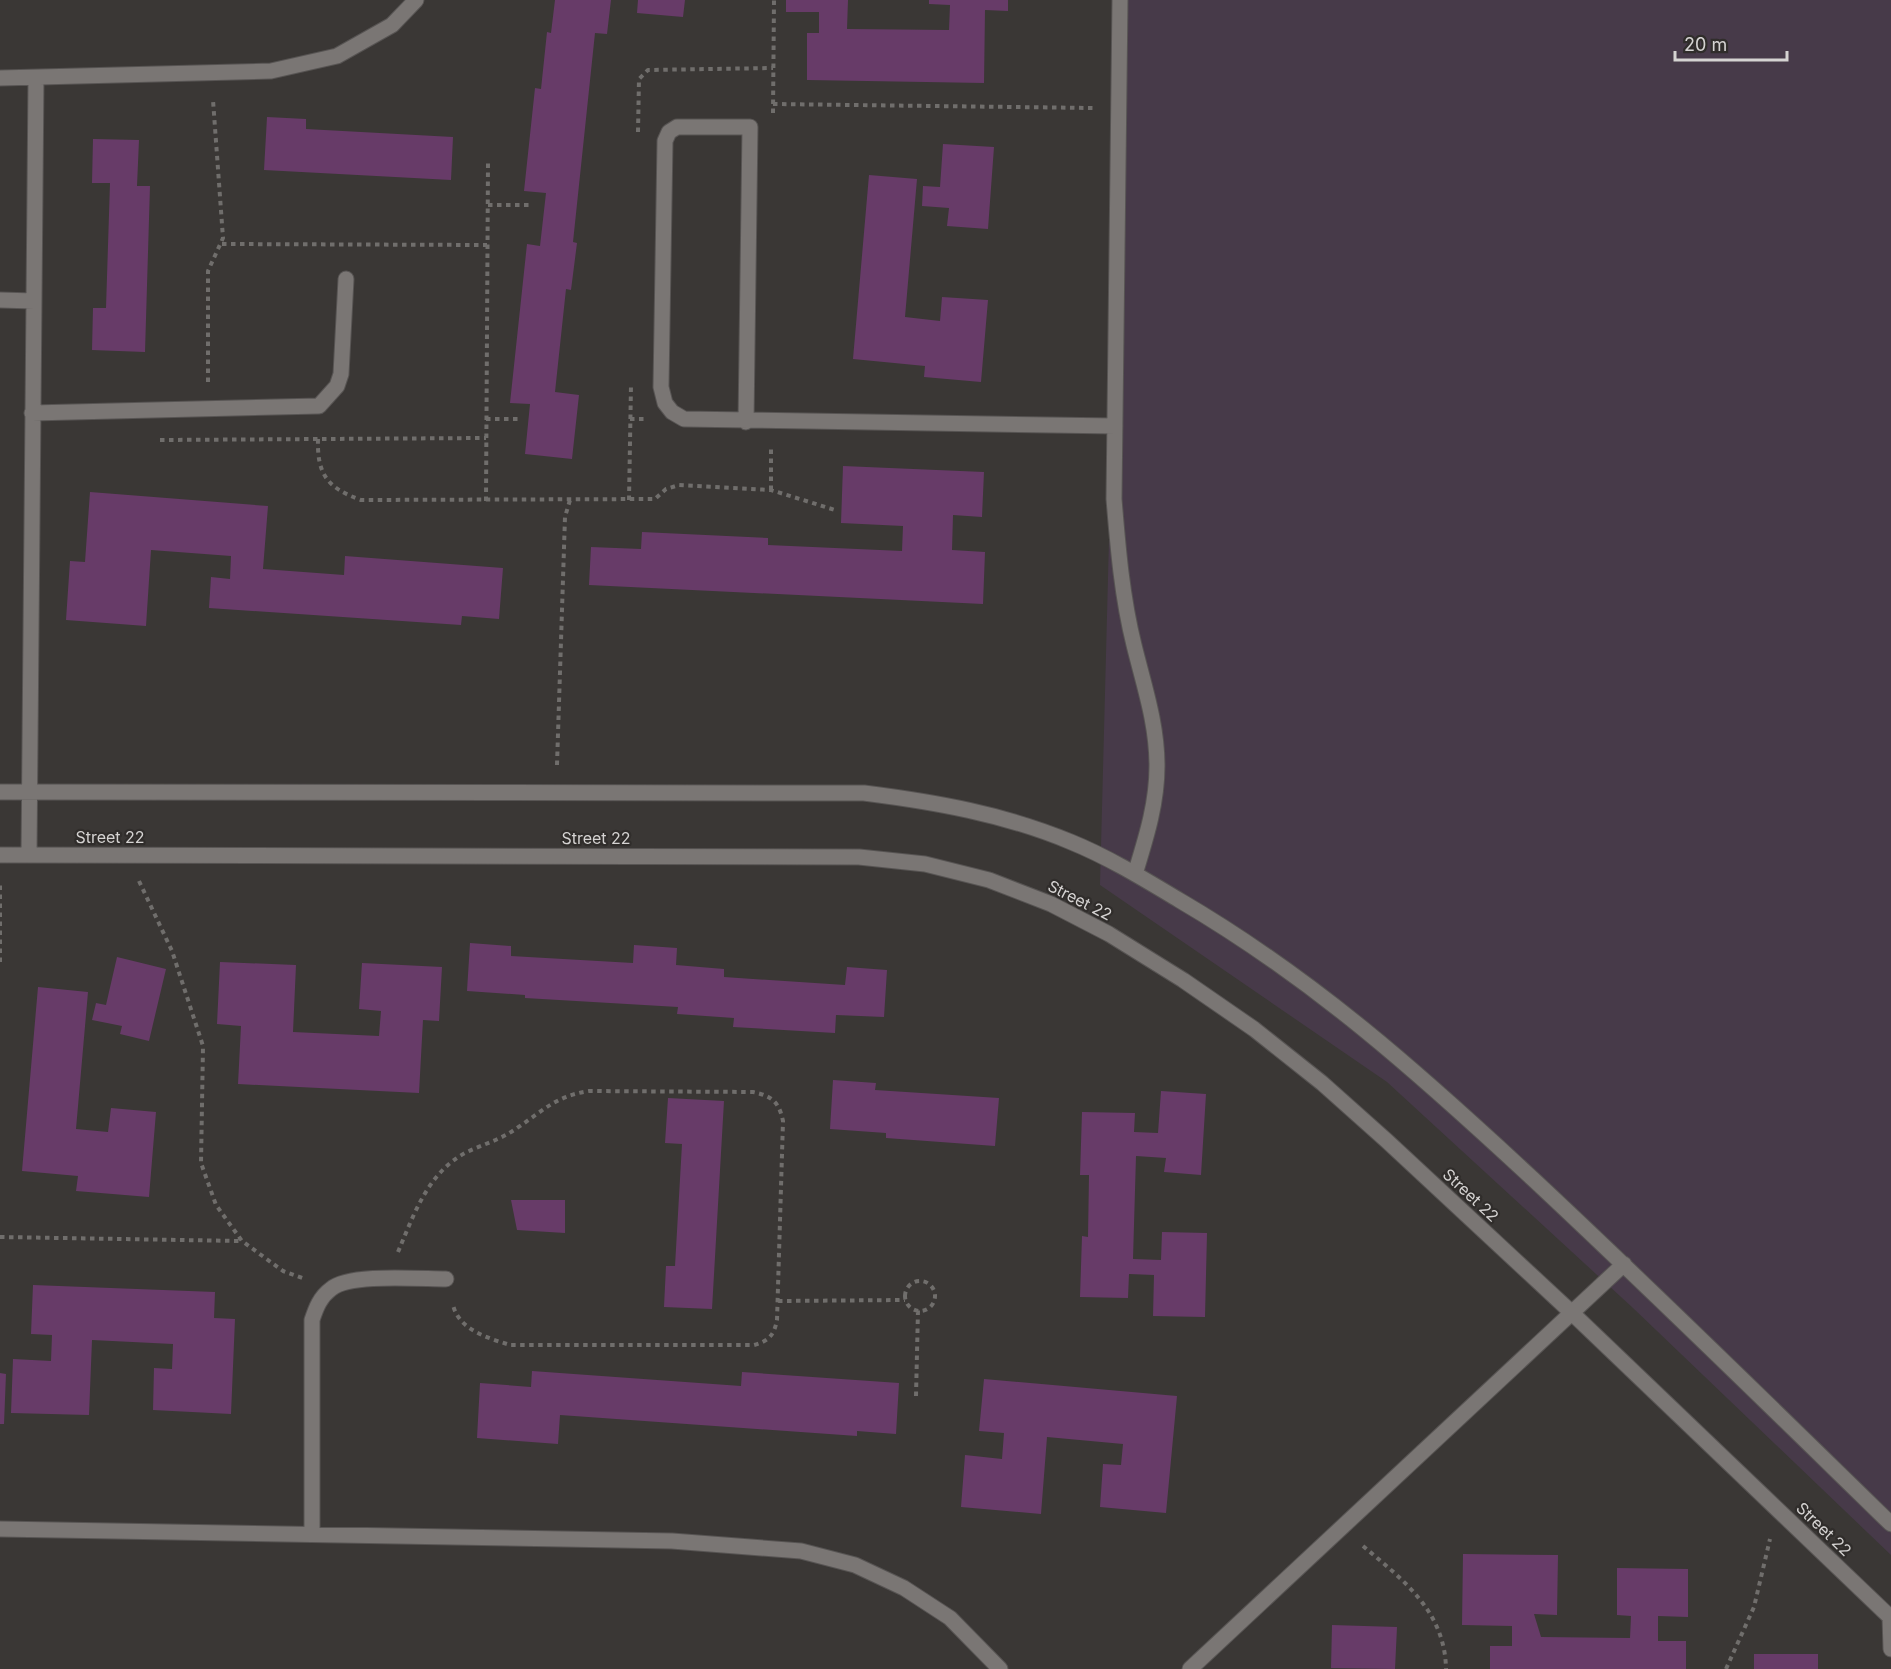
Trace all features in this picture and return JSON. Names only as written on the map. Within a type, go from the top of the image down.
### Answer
[{"type":"street","points":[[0,78],[271,71],[338,56],[392,26],[416,0]]},
{"type":"street","points":[[1120,0],[1114,499],[1120,572],[1133,644],[1154,715],[1157,767],[1153,818],[1135,874]]},
{"type":"street","points":[[28,854],[36,78]]},
{"type":"street","points":[[746,422],[750,127],[677,127],[669,132],[665,141],[661,387],[665,403],[672,412],[684,419],[746,422],[1115,426]]},
{"type":"street","points":[[32,413],[319,406],[337,386],[344,362],[346,279]]},
{"type":"street","points":[[0,300],[33,301]]},
{"type":"street","points":[[0,792],[864,794],[935,802],[1005,818],[1060,838],[1135,874],[1215,921],[1282,966],[1366,1028],[1436,1089],[1624,1264],[1891,1524]]},
{"type":"street","name":"Street 22","points":[[0,855],[859,857],[925,864],[989,880],[1051,904],[1109,934],[1184,980],[1254,1029],[1322,1083],[1572,1313],[1891,1618]]},
{"type":"street","points":[[1190,1669],[1624,1264]]},
{"type":"street","points":[[312,1534],[312,1320],[318,1302],[332,1287],[350,1281],[446,1279]]},
{"type":"street","points":[[0,1529],[672,1541],[801,1551],[855,1565],[904,1588],[950,1618],[1000,1669]]},
{"type":"street","points":[[1891,1618],[1891,1649]]},
{"type":"path","points":[[208,409],[208,271],[211,260],[222,244],[211,72]]},
{"type":"path","points":[[773,104],[1119,108]]},
{"type":"path","points":[[486,501],[488,163]]},
{"type":"path","points":[[488,205],[534,205]]},
{"type":"path","points":[[222,244],[488,246]]},
{"type":"path","points":[[486,419],[520,419]]},
{"type":"path","points":[[151,440],[486,438]]},
{"type":"path","points":[[318,439],[317,460],[326,479],[341,493],[360,500],[655,499],[666,489],[679,485],[771,490],[835,510]]},
{"type":"path","points":[[556,792],[565,517],[570,500]]},
{"type":"path","points":[[123,855],[150,901],[172,951],[203,1046],[201,1163],[216,1205],[242,1241],[283,1271],[332,1287]]},
{"type":"path","points":[[0,881],[0,962]]},
{"type":"path","points":[[386,1280],[428,1188],[445,1168],[467,1153],[516,1130],[552,1101],[589,1091],[753,1092],[768,1095],[780,1106],[783,1121],[778,1301],[774,1332],[766,1342],[754,1345],[510,1345],[478,1335],[454,1311],[446,1279]]},
{"type":"path","points":[[0,1237],[242,1241]]},
{"type":"path","points":[[918,1280],[927,1282],[936,1296],[933,1304],[926,1310],[910,1307],[905,1300],[910,1284],[918,1280]]},
{"type":"path","points":[[778,1301],[905,1300]]},
{"type":"path","points":[[916,1396],[918,1310]]},
{"type":"path","points":[[1726,1669],[1754,1607],[1767,1557],[1774,1506]]},
{"type":"path","points":[[1342,1527],[1418,1593],[1435,1620],[1446,1650],[1446,1669]]},
{"type":"shaded area","points":[[1123,0],[1891,0],[1891,1555],[1633,1308],[1387,1082],[1100,885]]},
{"type":"building","points":[[555,0],[611,0],[607,34],[595,33],[573,242],[577,243],[571,290],[566,289],[555,392],[579,395],[572,459],[525,454],[530,404],[510,403],[527,244],[540,246],[546,193],[524,191],[535,88],[541,89],[547,32],[551,33]]},
{"type":"building","points":[[638,0],[685,0],[683,17],[637,13]]},
{"type":"building","points":[[786,0],[848,0],[847,29],[949,30],[950,5],[929,4],[929,0],[1008,0],[1008,11],[985,10],[984,83],[807,80],[807,33],[819,33],[819,12],[786,12]]},
{"type":"building","points":[[267,117],[306,119],[306,129],[453,137],[451,180],[264,170]]},
{"type":"building","points":[[93,139],[139,140],[137,186],[150,186],[145,352],[92,350],[93,308],[106,308],[110,183],[92,183]]},
{"type":"building","points":[[943,144],[994,147],[988,229],[947,226],[949,208],[922,206],[923,186],[940,187]]},
{"type":"building","points":[[869,175],[917,179],[905,317],[940,321],[942,297],[988,300],[981,382],[924,377],[925,366],[853,359]]},
{"type":"building","points":[[843,466],[984,472],[982,517],[953,515],[952,550],[985,552],[983,604],[589,585],[591,547],[641,549],[642,532],[768,538],[768,545],[902,551],[903,526],[841,523]]},
{"type":"building","points":[[90,492],[268,506],[263,569],[344,575],[345,556],[503,568],[499,619],[462,616],[461,625],[209,608],[211,577],[230,579],[231,556],[151,550],[146,626],[66,620],[70,561],[85,562]]},
{"type":"building","points":[[470,943],[511,946],[511,956],[633,963],[634,945],[677,948],[676,965],[724,969],[724,977],[845,985],[847,967],[887,970],[884,1017],[836,1015],[835,1033],[733,1027],[734,1018],[677,1014],[678,1007],[525,998],[525,995],[467,991]]},
{"type":"building","points":[[117,957],[166,969],[149,1041],[120,1034],[122,1026],[92,1020],[96,1003],[106,1005]]},
{"type":"building","points":[[220,962],[296,965],[293,1032],[379,1036],[381,1011],[359,1009],[362,963],[442,967],[439,1021],[423,1020],[419,1093],[238,1084],[241,1026],[217,1024]]},
{"type":"building","points":[[38,987],[88,992],[76,1129],[108,1132],[111,1108],[156,1112],[149,1197],[76,1191],[78,1176],[22,1171]]},
{"type":"building","points":[[833,1080],[876,1083],[875,1090],[999,1098],[995,1146],[886,1138],[886,1133],[830,1129]]},
{"type":"building","points":[[1161,1091],[1206,1094],[1201,1175],[1164,1172],[1166,1158],[1136,1156],[1133,1259],[1161,1260],[1162,1232],[1207,1233],[1205,1317],[1153,1316],[1154,1275],[1129,1274],[1128,1298],[1080,1297],[1082,1236],[1088,1237],[1089,1175],[1080,1175],[1082,1112],[1135,1113],[1134,1132],[1158,1133]]},
{"type":"building","points":[[668,1098],[724,1101],[712,1309],[664,1307],[666,1266],[675,1266],[682,1144],[665,1143]]},
{"type":"building","points":[[511,1200],[565,1200],[565,1233],[517,1230]]},
{"type":"building","points":[[33,1285],[215,1292],[214,1318],[235,1319],[231,1414],[153,1410],[154,1368],[172,1369],[173,1344],[92,1340],[89,1415],[11,1413],[13,1359],[51,1361],[52,1335],[31,1334]]},
{"type":"building","points":[[532,1371],[741,1386],[742,1372],[899,1383],[896,1434],[857,1431],[857,1436],[560,1415],[558,1444],[477,1438],[480,1383],[531,1387]]},
{"type":"building","points":[[0,1373],[6,1374],[4,1424],[0,1424]]},
{"type":"building","points":[[984,1379],[1177,1396],[1166,1513],[1100,1507],[1103,1464],[1121,1465],[1123,1444],[1047,1437],[1041,1514],[961,1507],[965,1455],[1002,1459],[1004,1433],[979,1431]]},
{"type":"building","points":[[1463,1554],[1558,1555],[1557,1615],[1534,1614],[1541,1637],[1630,1638],[1631,1616],[1617,1615],[1617,1568],[1688,1569],[1688,1617],[1658,1616],[1658,1641],[1686,1641],[1686,1669],[1490,1669],[1490,1646],[1512,1646],[1512,1626],[1462,1625]]},
{"type":"building","points":[[1332,1625],[1397,1627],[1395,1669],[1331,1668]]},
{"type":"building","points":[[1754,1654],[1818,1654],[1818,1669],[1754,1669]]}]
